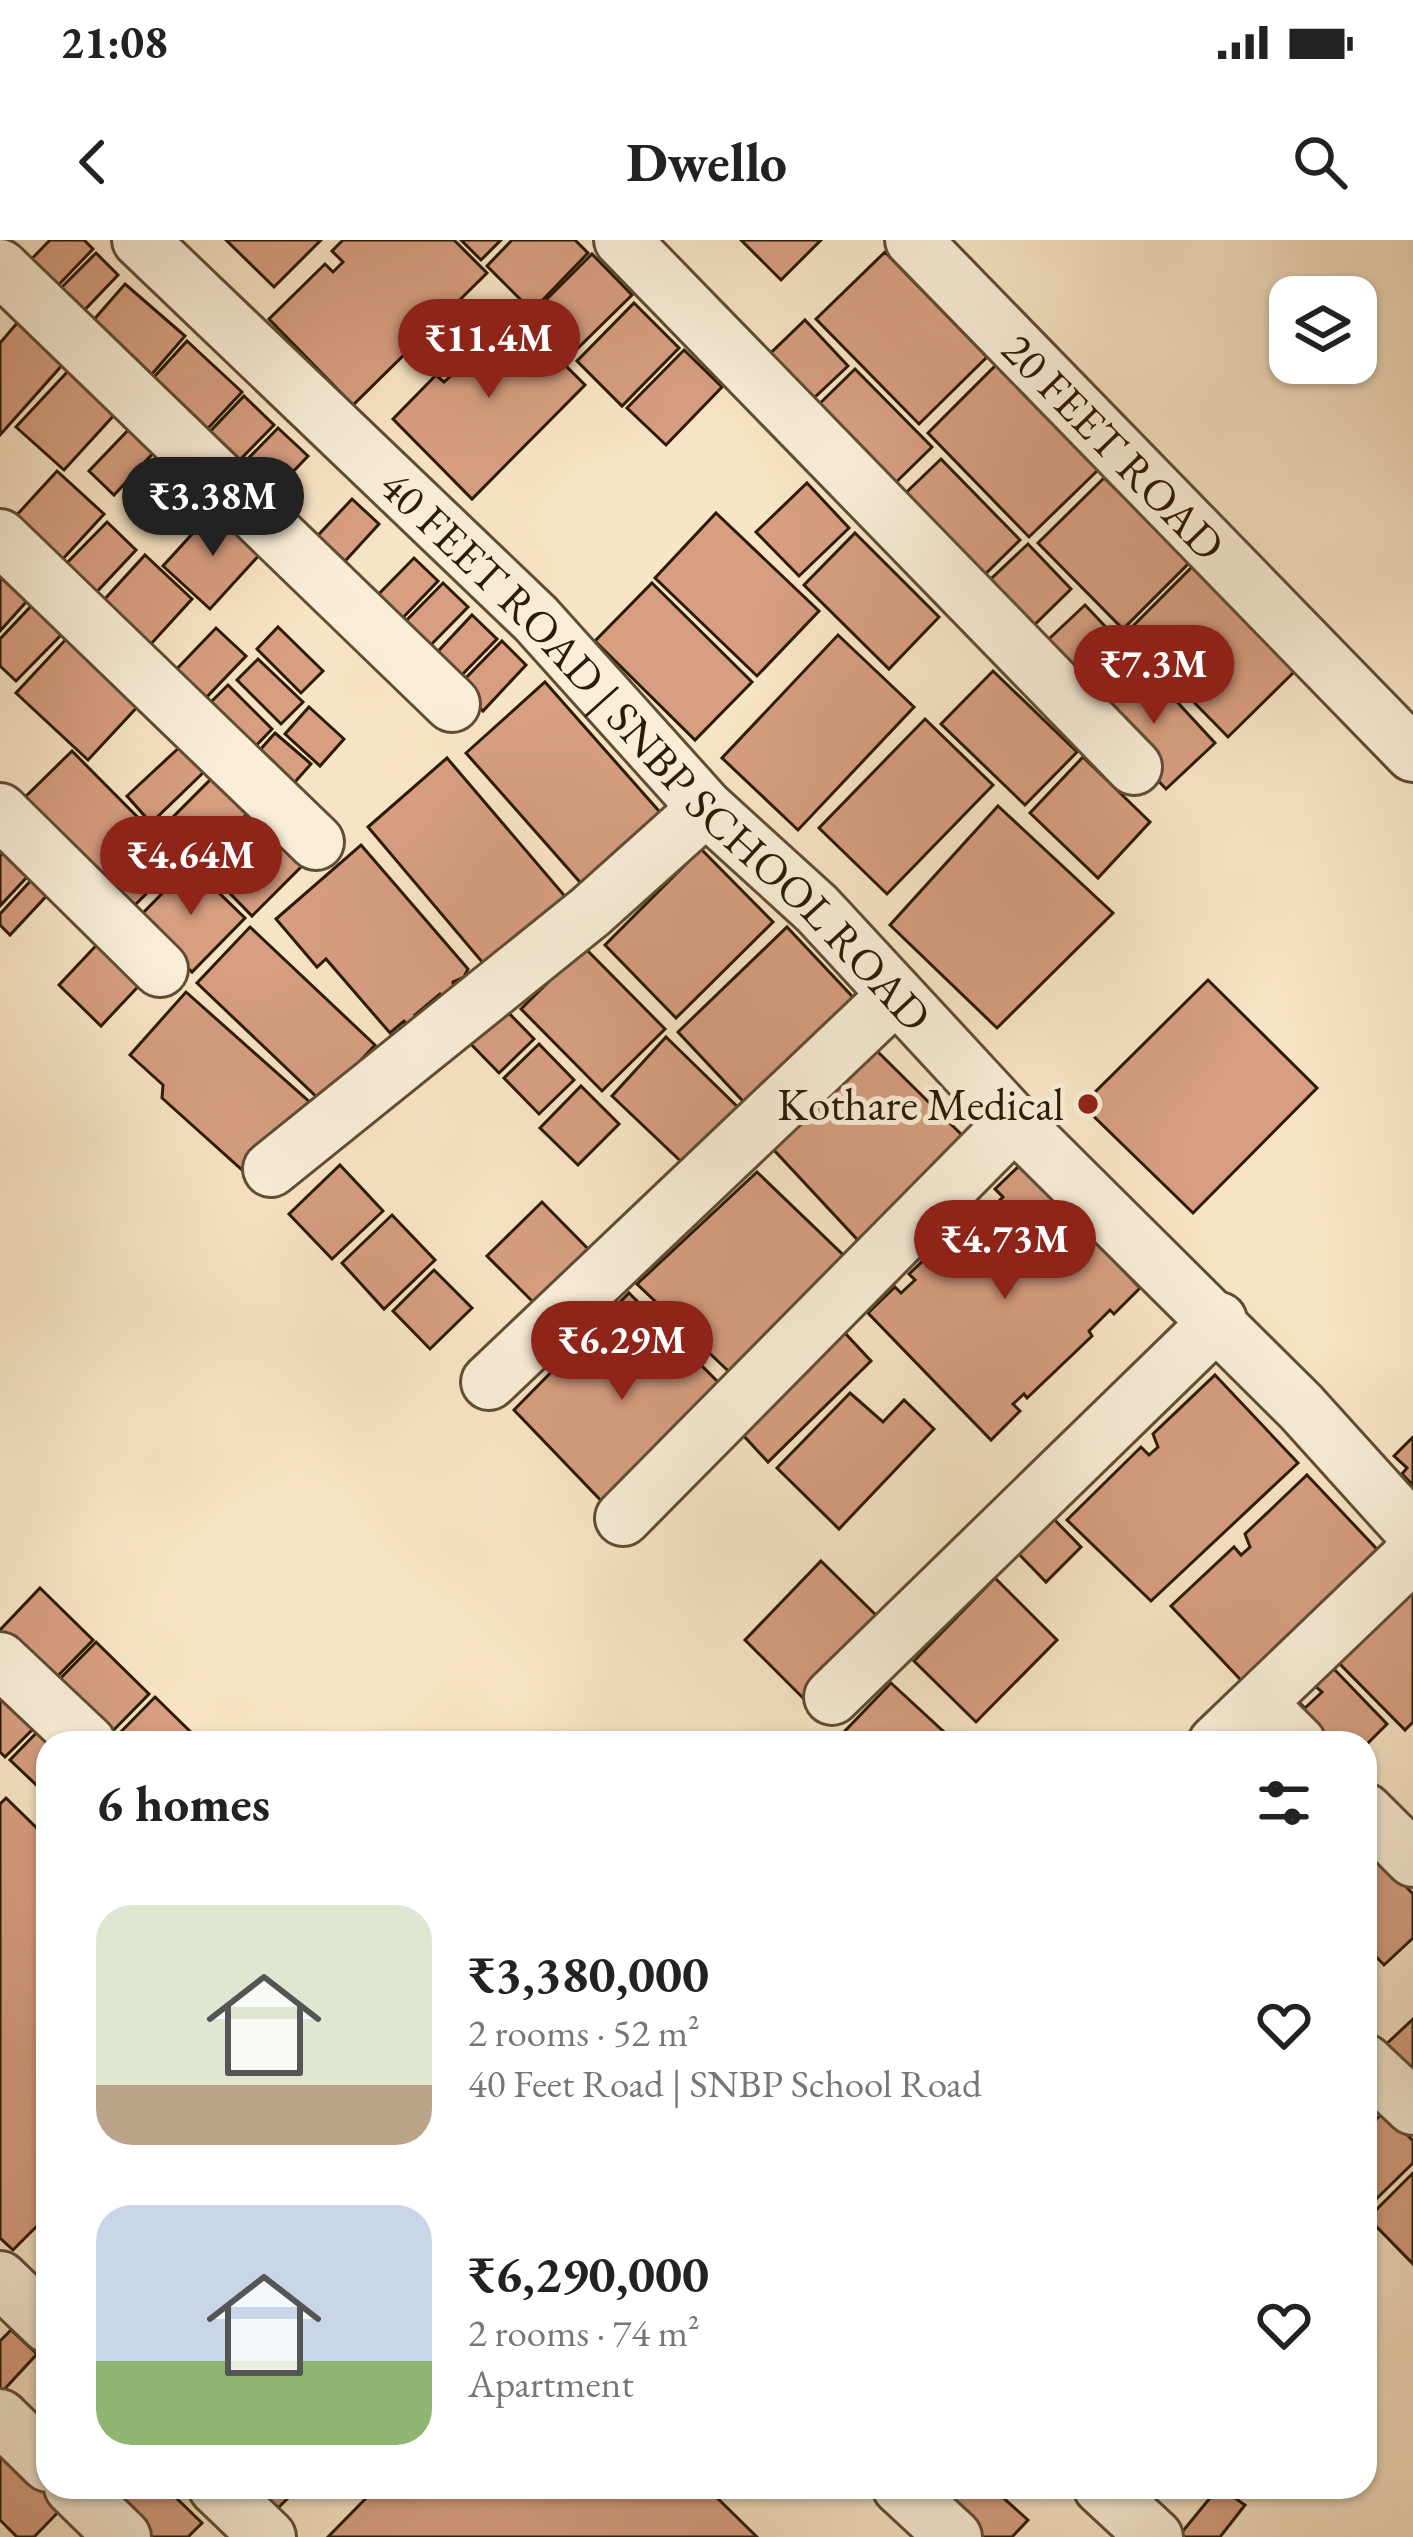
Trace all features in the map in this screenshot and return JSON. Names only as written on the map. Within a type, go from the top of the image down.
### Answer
[{"type":"street","name":"40 FEET ROAD | SNBP SCHOOL ROAD","points":[[140,240],[536,619],[706,808],[817,909],[1015,1122],[1219,1320],[1413,1531]]},
{"type":"street","points":[[622,240],[1135,767]]},
{"type":"street","name":"20 FEET ROAD","points":[[913,240],[1413,754]]},
{"type":"street","points":[[8,290],[452,704]]},
{"type":"street","points":[[0,537],[316,842]]},
{"type":"street","points":[[271,1169],[590,912],[706,808]]},
{"type":"street","points":[[0,811],[160,969]]},
{"type":"street","points":[[489,1382],[896,995]]},
{"type":"street","points":[[623,1518],[1015,1122]]},
{"type":"street","points":[[832,1697],[1219,1320]]},
{"type":"street","points":[[1229,1731],[1413,1554]]},
{"type":"street","points":[[0,1660],[75,1731]]},
{"type":"street","points":[[1259,1704],[1286,1731]]},
{"type":"street","points":[[1377,1823],[1413,1859]]},
{"type":"street","points":[[1377,2074],[1413,2108]]},
{"type":"street","points":[[0,2278],[36,2313]]},
{"type":"street","points":[[0,2417],[36,2452]]},
{"type":"street","points":[[84,2499],[123,2537]]},
{"type":"street","points":[[228,2499],[268,2537]]},
{"type":"street","points":[[913,2499],[954,2537]]},
{"type":"street","points":[[1114,2499],[1155,2537]]},
{"type":"building","points":[[50,240],[84,240],[93,249],[45,299],[18,273]]},
{"type":"building","points":[[226,240],[321,240],[274,287]]},
{"type":"building","points":[[343,240],[454,240],[487,273],[353,405],[269,319],[325,264],[333,272],[343,262],[332,251]]},
{"type":"building","points":[[461,240],[501,240],[481,260]]},
{"type":"building","points":[[512,240],[575,240],[588,253],[532,311],[487,266]]},
{"type":"building","points":[[741,240],[821,240],[781,280]]},
{"type":"building","points":[[885,252],[987,357],[919,424],[816,319]]},
{"type":"building","points":[[96,253],[118,275],[74,321],[51,298]]},
{"type":"building","points":[[592,254],[632,295],[574,352],[534,312]]},
{"type":"building","points":[[125,284],[185,336],[139,389],[84,331]]},
{"type":"building","points":[[502,302],[585,385],[472,499],[393,419],[436,375],[444,382],[453,374],[442,363]]},
{"type":"building","points":[[634,303],[679,348],[622,406],[577,361]]},
{"type":"building","points":[[805,320],[848,366],[797,414],[754,369]]},
{"type":"building","points":[[18,322],[64,363],[0,435],[0,343]]},
{"type":"building","points":[[187,341],[242,392],[198,439],[144,388]]},
{"type":"building","points":[[684,350],[722,387],[666,445],[627,408]]},
{"type":"building","points":[[996,365],[1098,470],[1029,537],[928,433]]},
{"type":"building","points":[[855,369],[932,447],[881,497],[804,419]]},
{"type":"building","points":[[69,370],[116,413],[64,470],[16,427]]},
{"type":"building","points":[[244,396],[274,425],[231,469],[201,441]]},
{"type":"building","points":[[132,426],[157,449],[114,495],[89,471]]},
{"type":"building","points":[[278,428],[308,456],[265,501],[235,472]]},
{"type":"building","points":[[941,459],[1020,540],[970,589],[891,507]]},
{"type":"building","points":[[176,464],[200,488],[157,533],[132,509]]},
{"type":"building","points":[[57,471],[104,514],[51,572],[4,529]]},
{"type":"building","points":[[1104,478],[1191,561],[1123,629],[1038,543]]},
{"type":"building","points":[[807,483],[849,528],[799,576],[756,532]]},
{"type":"building","points":[[352,499],[379,524],[337,570],[309,545]]},
{"type":"building","points":[[215,509],[262,552],[210,609],[163,566]]},
{"type":"building","points":[[716,513],[819,611],[757,676],[655,578]]},
{"type":"building","points":[[107,522],[136,550],[90,599],[60,570]]},
{"type":"building","points":[[855,533],[939,617],[889,669],[804,585]]},
{"type":"building","points":[[1028,544],[1071,589],[1021,638],[977,592]]},
{"type":"building","points":[[145,555],[192,599],[140,656],[92,613]]},
{"type":"building","points":[[414,558],[438,581],[395,626],[370,603]]},
{"type":"building","points":[[1194,565],[1296,670],[1228,737],[1126,633]]},
{"type":"building","points":[[0,577],[27,601],[0,631]]},
{"type":"building","points":[[443,583],[468,607],[424,652],[399,628]]},
{"type":"building","points":[[652,583],[752,682],[695,740],[595,641]]},
{"type":"building","points":[[33,604],[63,633],[16,681],[0,666],[0,639]]},
{"type":"building","points":[[1085,605],[1135,658],[1085,706],[1034,653]]},
{"type":"building","points":[[472,615],[497,639],[453,684],[429,661]]},
{"type":"building","points":[[278,627],[323,671],[301,693],[257,649]]},
{"type":"building","points":[[216,628],[246,656],[199,705],[170,676]]},
{"type":"building","points":[[838,635],[914,707],[798,830],[722,758]]},
{"type":"building","points":[[68,637],[140,704],[88,760],[16,693]]},
{"type":"building","points":[[502,641],[526,665],[483,711],[458,686]]},
{"type":"building","points":[[258,659],[303,702],[281,724],[237,680]]},
{"type":"building","points":[[1143,665],[1215,743],[1166,789],[1093,712]]},
{"type":"building","points":[[993,671],[1077,752],[1025,805],[941,724]]},
{"type":"building","points":[[545,682],[666,819],[587,890],[466,753]]},
{"type":"building","points":[[228,685],[272,729],[251,751],[206,707]]},
{"type":"building","points":[[309,707],[344,739],[320,766],[285,734]]},
{"type":"building","points":[[925,719],[993,785],[887,894],[819,828]]},
{"type":"building","points":[[275,733],[311,764],[286,792],[251,760]]},
{"type":"building","points":[[184,743],[208,768],[151,823],[127,796]]},
{"type":"building","points":[[72,751],[180,860],[129,911],[20,802]]},
{"type":"building","points":[[1083,757],[1150,822],[1098,878],[1030,813]]},
{"type":"building","points":[[447,758],[569,901],[488,969],[368,827]]},
{"type":"building","points":[[218,772],[253,808],[199,862],[164,826]]},
{"type":"building","points":[[998,806],[1113,913],[997,1028],[890,925]]},
{"type":"building","points":[[270,827],[306,862],[252,916],[217,880]]},
{"type":"building","points":[[15,840],[40,863],[0,906],[0,856]]},
{"type":"building","points":[[361,845],[468,969],[453,982],[454,991],[445,999],[440,994],[415,1015],[420,1021],[411,1028],[404,1021],[390,1033],[326,959],[317,967],[276,919]]},
{"type":"building","points":[[701,849],[773,922],[676,1018],[605,945]]},
{"type":"building","points":[[190,865],[245,918],[192,972],[138,918]]},
{"type":"building","points":[[36,875],[52,890],[10,935],[0,925],[0,914]]},
{"type":"building","points":[[250,927],[375,1045],[322,1102],[197,983]]},
{"type":"building","points":[[787,927],[865,1010],[756,1115],[678,1032]]},
{"type":"building","points":[[105,936],[148,976],[101,1026],[59,985]]},
{"type":"building","points":[[584,947],[665,1029],[602,1091],[521,1009]]},
{"type":"building","points":[[1208,980],[1317,1088],[1193,1213],[1082,1105]]},
{"type":"building","points":[[186,992],[313,1105],[250,1177],[162,1098],[163,1085],[130,1055]]},
{"type":"building","points":[[499,1003],[534,1039],[499,1073],[464,1037]]},
{"type":"building","points":[[666,1037],[750,1119],[691,1171],[612,1096]]},
{"type":"building","points":[[539,1044],[574,1080],[539,1114],[504,1078]]},
{"type":"building","points":[[876,1050],[974,1147],[868,1251],[773,1149]]},
{"type":"building","points":[[581,1086],[619,1124],[578,1165],[540,1128]]},
{"type":"building","points":[[1021,1164],[1140,1288],[1114,1314],[1110,1310],[1089,1331],[1092,1336],[1027,1398],[1024,1394],[1013,1404],[1020,1411],[991,1440],[868,1313],[895,1287],[901,1293],[915,1280],[909,1274],[971,1215],[977,1222],[1003,1197],[995,1189]]},
{"type":"building","points":[[340,1165],[383,1211],[332,1259],[289,1214]]},
{"type":"building","points":[[757,1172],[860,1271],[745,1387],[637,1284]]},
{"type":"building","points":[[542,1202],[597,1258],[543,1312],[487,1256]]},
{"type":"building","points":[[392,1215],[435,1260],[384,1309],[342,1263]]},
{"type":"building","points":[[434,1270],[472,1308],[430,1349],[393,1311]]},
{"type":"building","points":[[629,1293],[732,1396],[613,1513],[514,1410]]},
{"type":"building","points":[[830,1317],[871,1361],[768,1462],[729,1420]]},
{"type":"building","points":[[1215,1375],[1298,1463],[1151,1601],[1067,1520],[1141,1447],[1149,1455],[1158,1447],[1153,1434]]},
{"type":"building","points":[[850,1393],[883,1422],[904,1400],[934,1429],[839,1529],[777,1468]]},
{"type":"building","points":[[1413,1437],[1413,1485],[1402,1474],[1407,1468],[1394,1456]]},
{"type":"building","points":[[1307,1475],[1390,1563],[1253,1693],[1171,1606],[1234,1547],[1241,1555],[1250,1547],[1245,1534]]},
{"type":"building","points":[[1046,1511],[1081,1547],[1046,1582],[1011,1546]]},
{"type":"building","points":[[821,1561],[885,1624],[807,1702],[745,1640]]},
{"type":"building","points":[[995,1578],[1057,1640],[976,1722],[914,1661]]},
{"type":"building","points":[[1413,1581],[1413,1722],[1405,1730],[1333,1657]]},
{"type":"building","points":[[40,1588],[93,1640],[48,1686],[0,1640],[0,1630]]},
{"type":"building","points":[[96,1642],[149,1694],[113,1731],[95,1731],[51,1688]]},
{"type":"building","points":[[1333,1668],[1387,1724],[1377,1734],[1303,1731],[1289,1716],[1322,1692],[1315,1686]]},
{"type":"building","points":[[891,1683],[943,1731],[845,1731]]},
{"type":"building","points":[[0,1687],[38,1724],[5,1757],[0,1752]]},
{"type":"building","points":[[155,1697],[190,1731],[122,1731]]},
{"type":"building","points":[[36,1733],[36,1785],[10,1760]]},
{"type":"building","points":[[6,1798],[36,1827],[36,2227],[13,2250],[0,2238],[0,1804]]},
{"type":"building","points":[[1377,1856],[1413,1894],[1413,1938],[1384,1965],[1377,1958]]},
{"type":"building","points":[[1413,2019],[1413,2080],[1380,2050]]},
{"type":"building","points":[[1385,2111],[1413,2141],[1413,2163],[1377,2198],[1377,2119]]},
{"type":"building","points":[[1413,2173],[1413,2264],[1377,2227],[1377,2209]]},
{"type":"building","points":[[11,2330],[36,2355],[0,2394],[0,2341]]},
{"type":"building","points":[[0,2445],[36,2479],[36,2499],[57,2499],[64,2506],[34,2537],[17,2537],[0,2520]]},
{"type":"building","points":[[104,2499],[177,2499],[202,2523],[188,2537],[143,2537]]},
{"type":"building","points":[[265,2499],[287,2499],[276,2510]]},
{"type":"building","points":[[365,2499],[718,2499],[757,2537],[328,2537]]},
{"type":"building","points":[[939,2499],[1004,2499],[1028,2520],[1012,2537],[979,2537]]},
{"type":"building","points":[[1209,2499],[1236,2499],[1245,2505],[1220,2537],[1178,2537]]},
{"type":"place","name":"Kothare Medical","points":[[1088,1104]]}]
